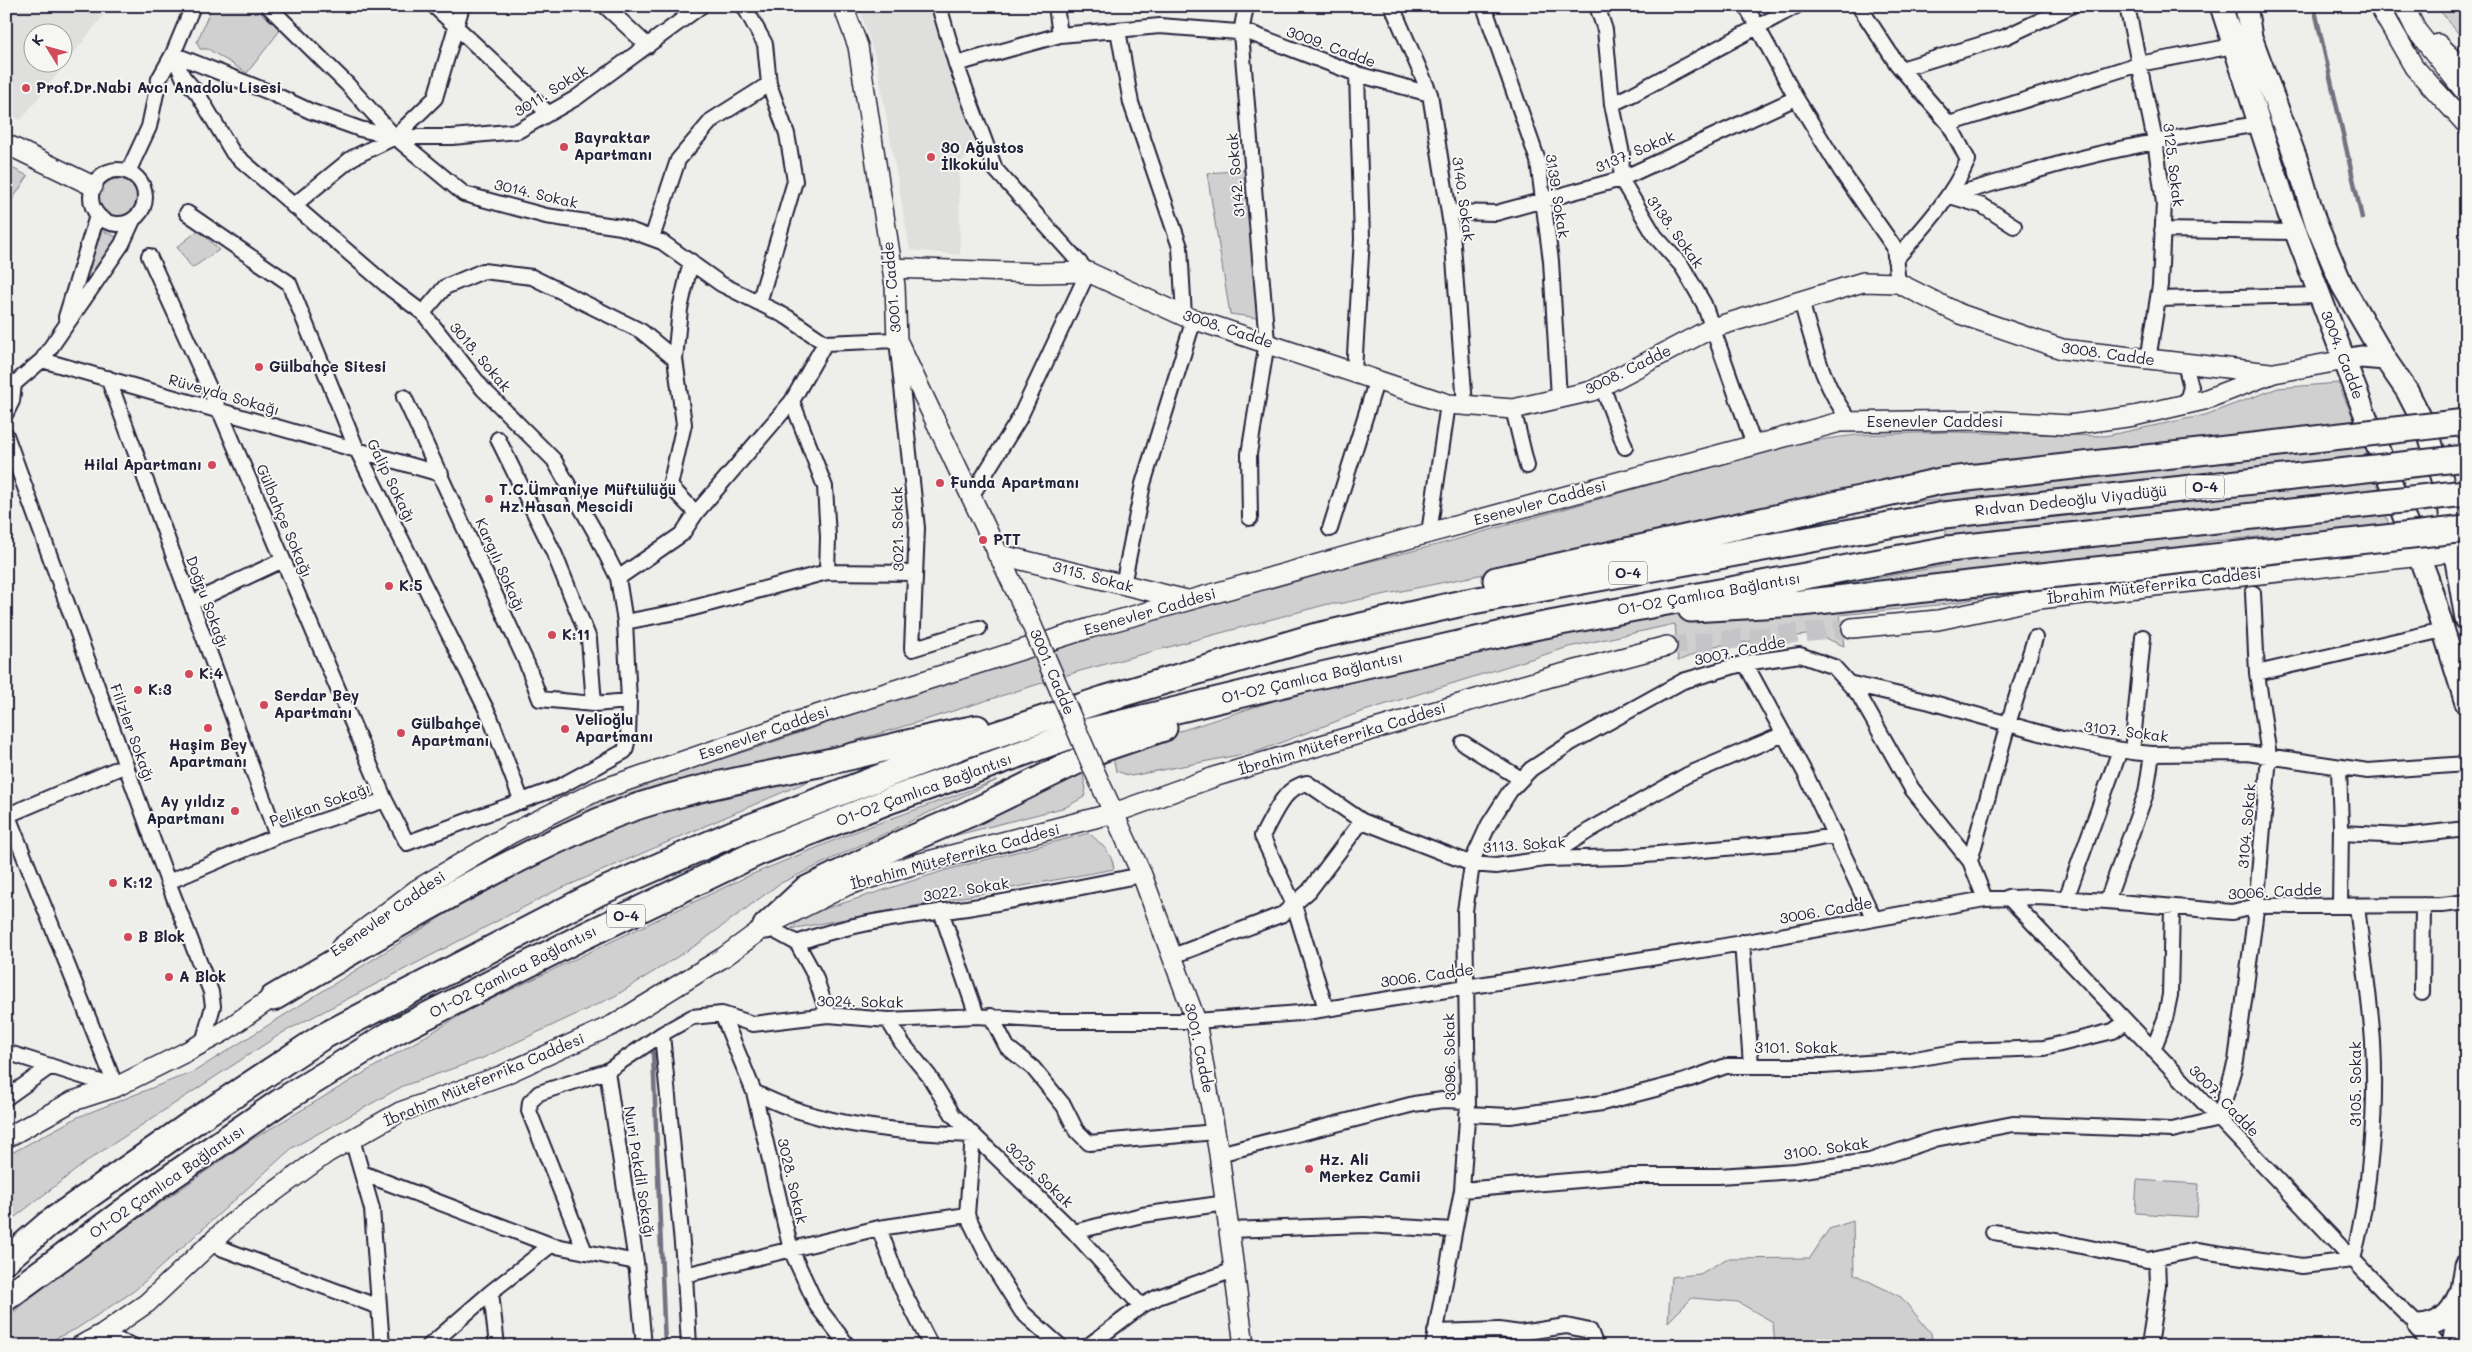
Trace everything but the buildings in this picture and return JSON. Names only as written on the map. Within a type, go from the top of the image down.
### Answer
[{"type":"highway","points":[[1312,637],[1439,593],[1941,481],[2466,422]]},
{"type":"highway","name":"Rıdvan Dedeoğlu Viyadüğü","points":[[1944,515],[2466,458]]},
{"type":"highway","name":"O1-O2 Çamlıca Bağlantısı","points":[[6,1298],[198,1158],[280,1102],[389,1035],[574,941],[748,858],[891,800],[1073,735],[1313,677],[1613,611],[1948,549],[2466,493]]},
{"type":"highway","name":"O1-O2 Çamlıca Bağlantısı","points":[[6,1260],[48,1224],[190,1124],[322,1038],[469,959],[600,892],[732,834],[964,744],[1104,699],[1312,637],[1467,602],[1944,515]]},
{"type":"highway","points":[[1613,611],[1742,608],[2459,536]]},
{"type":"highway","points":[[766,926],[805,890],[904,842],[970,814],[1102,749],[1313,677]]},
{"type":"highway","points":[[273,998],[383,933],[480,881],[600,821],[636,808],[748,778],[1104,699]]},
{"type":"main road","name":"3001. Cadde","points":[[843,6],[858,46],[892,268],[897,340],[970,498],[1030,621],[1094,770],[1142,875],[1174,956],[1196,1021],[1216,1132],[1244,1346]]},
{"type":"main road","name":"3004. Cadde","points":[[2221,6],[2258,124],[2295,232],[2419,556],[2466,703]]},
{"type":"main road","name":"3004. Cadde","points":[[2246,6],[2251,37],[2298,164],[2315,221],[2342,285],[2385,359],[2407,390],[2428,432],[2459,536],[2466,619]]},
{"type":"main road","points":[[2379,6],[2414,67],[2466,124]]},
{"type":"main road","points":[[2404,6],[2416,30],[2466,93]]},
{"type":"main road","points":[[2408,6],[2429,34],[2466,71]]},
{"type":"main road","points":[[6,144],[93,186]]},
{"type":"main road","name":"3008. Cadde","points":[[892,268],[1039,273],[1088,272],[1189,317],[1457,405],[1513,409],[1592,391],[1712,328],[1864,282],[1898,283],[1960,314],[2062,349],[2274,373]]},
{"type":"main road","name":"Esenevler Caddesi","points":[[6,1138],[73,1101],[116,1087],[203,1043],[273,998],[416,890],[510,834],[597,791],[810,716],[952,671],[1190,600],[1429,532],[1840,422],[1980,420],[2069,425],[2134,416],[2204,400],[2274,373],[2361,356],[2385,359]]},
{"type":"main road","name":"İbrahim Müteferrika Caddesi","points":[[1852,628],[1938,620],[2039,600],[2439,554],[2459,536]]},
{"type":"main road","name":"3115. Sokak","points":[[997,554],[1064,569],[1123,586],[1190,600]]},
{"type":"main road","name":"İbrahim Müteferrika Caddesi","points":[[80,1346],[102,1334],[146,1303],[232,1223],[327,1153],[400,1112],[503,1075],[613,1025],[724,957],[766,926],[848,885],[913,865],[1114,814],[1217,776],[1554,676],[1667,646]]},
{"type":"main road","points":[[2419,1326],[2450,1345],[2466,1265]]},
{"type":"main road","points":[[2419,1326],[2429,1325],[2441,1320],[2456,1302],[2462,1290]]},
{"type":"street","points":[[128,172],[149,127],[159,79],[173,54],[193,6]]},
{"type":"street","points":[[268,6],[347,84],[395,137]]},
{"type":"street","points":[[434,6],[548,113]]},
{"type":"street","points":[[292,206],[352,158],[395,137],[435,98],[462,6]]},
{"type":"street","points":[[605,6],[648,46]]},
{"type":"street","name":"3011. Sokak","points":[[395,137],[452,138],[518,131],[576,98],[701,6]]},
{"type":"street","points":[[744,6],[766,44],[768,84],[787,134],[796,181],[759,303]]},
{"type":"street","points":[[939,6],[956,64],[995,169],[1088,272],[1019,419],[970,498]]},
{"type":"street","points":[[1056,6],[1060,35]]},
{"type":"street","name":"3142. Sokak","points":[[1246,6],[1240,33],[1267,342],[1249,454],[1250,518]]},
{"type":"street","name":"3140. Sokak","points":[[1392,6],[1430,94],[1449,212],[1457,405],[1429,532]]},
{"type":"street","name":"3139. Sokak","points":[[1484,6],[1538,162],[1551,261],[1558,398]]},
{"type":"street","points":[[1597,6],[1605,30],[1612,104],[1622,154],[1621,179]]},
{"type":"street","points":[[1746,6],[1796,98],[1841,171],[1894,247],[1898,283]]},
{"type":"street","points":[[1612,104],[1758,28],[1796,6]]},
{"type":"street","points":[[1859,6],[1901,69],[1949,124],[1968,160],[1958,183],[1949,196],[1896,260]]},
{"type":"street","points":[[1901,69],[2005,37],[2071,6]]},
{"type":"street","name":"3125. Sokak","points":[[2128,6],[2155,141],[2164,203],[2158,299],[2148,360]]},
{"type":"street","name":"3009. Cadde","points":[[956,64],[1060,35],[1160,26],[1250,34],[1357,74],[1430,94]]},
{"type":"street","points":[[1118,30],[1131,103],[1180,247],[1189,317],[1143,484],[1123,586]]},
{"type":"street","points":[[1949,124],[2139,64],[2233,46]]},
{"type":"street","name":"3014. Sokak","points":[[173,54],[269,92],[310,111],[360,129],[395,137],[464,194],[546,216],[621,227],[662,242],[721,284],[787,317],[826,343]]},
{"type":"street","name":"3018. Sokak","points":[[173,54],[183,77],[198,94],[232,153],[391,289],[423,313],[483,389],[554,460],[595,532],[618,578],[625,622],[628,701],[628,738],[625,751]]},
{"type":"street","points":[[1354,371],[1362,239],[1357,74]]},
{"type":"street","points":[[652,238],[678,160],[712,120],[768,84]]},
{"type":"street","name":"3137. Sokak","points":[[1449,212],[1496,213],[1543,202],[1621,179],[1796,98]]},
{"type":"street","points":[[1949,196],[2076,160],[2155,141],[2258,124]]},
{"type":"street","points":[[6,413],[12,401],[9,384],[42,360],[122,244],[133,220],[143,208],[145,193],[139,179],[128,172],[118,169],[103,174],[93,186],[90,201],[97,216],[110,224],[118,225],[133,220]]},
{"type":"street","name":"3138. Sokak","points":[[1621,179],[1655,236],[1682,266],[1704,304],[1754,445]]},
{"type":"street","points":[[1949,196],[1983,206],[2014,226]]},
{"type":"street","name":"Galip Sokağı","points":[[187,213],[289,283],[357,450],[490,717],[522,802]]},
{"type":"street","points":[[63,328],[97,216]]},
{"type":"street","points":[[2162,230],[2295,232]]},
{"type":"street","name":"Gülbahçe Sokağı","points":[[149,256],[219,410],[385,800]]},
{"type":"street","points":[[690,261],[680,309],[676,359],[684,424],[670,486],[696,513]]},
{"type":"street","points":[[423,313],[445,287],[483,271],[532,277],[642,331],[676,359]]},
{"type":"street","points":[[2158,299],[2319,295]]},
{"type":"street","points":[[1801,301],[1826,380],[1836,402],[1851,422]]},
{"type":"street","points":[[618,578],[682,534],[696,513],[792,401],[826,343],[897,340]]},
{"type":"street","name":"3021. Sokak","points":[[897,340],[916,510],[912,649],[979,628]]},
{"type":"street","name":"Rüveyda Sokağı","points":[[42,360],[441,474]]},
{"type":"street","points":[[2185,364],[2191,388],[2186,404]]},
{"type":"street","name":"Doğru Sokağı","points":[[108,378],[277,836]]},
{"type":"street","points":[[1330,529],[1376,379]]},
{"type":"street","points":[[1602,386],[1625,447]]},
{"type":"street","name":"Kargılı Sokağı","points":[[404,397],[527,664],[540,699],[594,704]]},
{"type":"street","points":[[792,401],[825,487],[828,537],[827,572]]},
{"type":"street","points":[[1513,409],[1528,466]]},
{"type":"street","name":"Filizler Sokağı","points":[[6,435],[168,882],[211,992],[213,1006],[203,1043]]},
{"type":"street","points":[[498,439],[554,553],[589,639],[594,704],[628,701]]},
{"type":"street","points":[[191,603],[283,560]]},
{"type":"street","points":[[625,622],[682,611],[827,572],[915,573]]},
{"type":"street","name":"3104. Sokak","points":[[2218,1119],[2236,1061],[2257,906],[2269,756],[2257,673],[2253,593]]},
{"type":"street","points":[[2257,673],[2443,630]]},
{"type":"street","points":[[2066,899],[2126,751],[2143,637]]},
{"type":"street","points":[[1970,861],[2034,638]]},
{"type":"street","name":"3007. Cadde","points":[[1521,779],[1531,769],[1571,743],[1683,681],[1745,663],[1800,655],[1834,667],[1859,696],[1912,790],[1970,861],[1984,899]]},
{"type":"street","points":[[1745,663],[1784,734],[1835,835],[1874,919]]},
{"type":"street","name":"3107. Sokak","points":[[1848,683],[1930,702],[2062,739],[2126,751],[2152,754],[2247,753],[2339,769],[2368,771],[2466,764]]},
{"type":"street","points":[[1545,859],[1590,830],[1687,775],[1784,734]]},
{"type":"street","points":[[1463,743],[1521,779]]},
{"type":"street","name":"Pelikan Sokağı","points":[[168,882],[277,836],[385,800],[407,843],[557,788],[625,751]]},
{"type":"street","points":[[2108,901],[2146,793],[2152,754]]},
{"type":"street","points":[[116,1087],[7,813],[126,765]]},
{"type":"street","points":[[2339,769],[2341,834],[2340,906]]},
{"type":"street","name":"3096. Sokak","points":[[1434,1339],[1462,1190],[1468,1107],[1465,988],[1466,911],[1472,864],[1489,824],[1510,791],[1521,779]]},
{"type":"street","name":"3113. Sokak","points":[[1294,905],[1262,836],[1288,792],[1296,785],[1307,783],[1362,821],[1472,864],[1496,866],[1545,859],[1623,857],[1806,841],[1835,835]]},
{"type":"street","points":[[1174,956],[1284,914],[1309,891],[1362,821]]},
{"type":"street","points":[[2341,834],[2404,836],[2466,829]]},
{"type":"street","name":"3022. Sokak","points":[[797,943],[826,932],[891,918],[941,911],[1142,875]]},
{"type":"street","name":"3007. Cadde","points":[[2008,898],[2353,1260],[2419,1326]]},
{"type":"street","name":"3006. Cadde","points":[[1196,1021],[1300,1013],[1465,988],[1984,899],[2108,901],[2232,912],[2257,906],[2423,905],[2466,902]]},
{"type":"street","points":[[1294,905],[1326,1008]]},
{"type":"street","points":[[2422,993],[2423,905]]},
{"type":"street","name":"3105. Sokak","points":[[2353,1260],[2364,1215],[2372,1141],[2373,1042],[2357,906]]},
{"type":"street","points":[[2153,1050],[2165,1019],[2170,995],[2172,907]]},
{"type":"street","points":[[941,911],[977,1016]]},
{"type":"street","points":[[766,926],[797,943],[815,976],[828,1015]]},
{"type":"street","points":[[1742,942],[1751,1065]]},
{"type":"street","name":"3024. Sokak","points":[[662,1034],[692,1017],[722,1014],[753,1024],[828,1015],[888,1020],[991,1016],[1052,1021],[1196,1021]]},
{"type":"street","name":"3028. Sokak","points":[[722,1014],[754,1092],[791,1250],[817,1306],[848,1346]]},
{"type":"street","points":[[991,1016],[1007,1047],[1033,1068],[1064,1106],[1076,1130],[1089,1144],[1216,1132]]},
{"type":"street","name":"3025. Sokak","points":[[888,1020],[902,1043],[929,1076],[953,1115],[1074,1232],[1141,1306]]},
{"type":"street","name":"3101. Sokak","points":[[1219,1154],[1414,1104],[1442,1100],[1510,1116],[1602,1103],[1682,1082],[1726,1066],[1823,1066],[1910,1060],[1960,1051],[2044,1048],[2113,1031],[2126,1022]]},
{"type":"street","points":[[586,1252],[529,1111],[530,1102],[539,1093],[607,1071],[662,1034],[689,1346]]},
{"type":"street","points":[[6,1052],[116,1087]]},
{"type":"street","points":[[6,1098],[51,1066]]},
{"type":"street","name":"Nuri Pakdil Sokağı","points":[[607,1071],[636,1262],[644,1346]]},
{"type":"street","points":[[754,1092],[768,1099],[835,1120],[904,1132],[973,1135],[967,1215],[991,1264],[1022,1312],[1060,1346]]},
{"type":"street","name":"3100. Sokak","points":[[1462,1190],[1628,1176],[1718,1176],[1796,1171],[1870,1161],[1935,1139],[2013,1124],[2172,1130],[2218,1119]]},
{"type":"street","points":[[352,1139],[372,1209],[382,1346]]},
{"type":"street","points":[[362,1173],[551,1245],[636,1262]]},
{"type":"street","points":[[1074,1232],[1142,1215],[1226,1203]]},
{"type":"street","points":[[684,1275],[879,1228],[967,1215]]},
{"type":"street","points":[[1229,1230],[1364,1226],[1454,1230]]},
{"type":"street","points":[[879,1228],[900,1285],[931,1346]]},
{"type":"street","points":[[1992,1232],[2062,1242],[2147,1260],[2196,1250],[2302,1266],[2353,1260]]},
{"type":"street","points":[[210,1244],[379,1307]]},
{"type":"street","points":[[429,1346],[491,1292],[551,1245]]},
{"type":"street","points":[[2149,1346],[2158,1284],[2157,1258]]},
{"type":"street","points":[[1088,1346],[1141,1306],[1158,1297],[1234,1270]]},
{"type":"street","points":[[491,1292],[497,1346]]},
{"type":"street","points":[[1434,1339],[1499,1330],[1521,1339],[1566,1326],[1590,1331],[1596,1346]]},
{"type":"street","points":[[102,1334],[133,1346]]},
{"type":"shaded area","name":"Prof.Dr.Nabi Avcı Anadolu Lisesi","points":[[6,6],[92,6],[104,15],[72,55],[72,22],[22,22],[22,72],[59,72],[21,120],[6,113]]},
{"type":"shaded area","points":[[212,6],[252,6],[281,29],[247,73],[208,49],[200,49],[197,42]]},
{"type":"shaded area","name":"30 Ağustos İlkokulu","points":[[859,6],[931,6],[976,150],[959,164],[960,255],[910,250],[877,64]]},
{"type":"shaded area","points":[[2437,7],[2466,9],[2466,43]]},
{"type":"shaded area","points":[[6,165],[28,176],[6,209]]},
{"type":"shaded area","points":[[1249,170],[1272,320],[1230,314],[1207,173]]},
{"type":"shaded area","points":[[118,179],[131,185],[137,198],[131,211],[118,217],[105,211],[99,198],[105,185]]},
{"type":"shaded area","points":[[100,230],[117,237],[114,245],[80,294]]},
{"type":"shaded area","points":[[199,230],[219,250],[192,268],[177,247]]},
{"type":"shaded area","points":[[2338,383],[2370,456],[2389,526],[2210,541],[2024,590],[1948,604],[1840,615],[1844,646],[1815,634],[1714,646],[1678,661],[1675,624],[1569,647],[1358,713],[1259,751],[1131,776],[1116,771],[1112,753],[1304,691],[1606,623],[1758,600],[1949,565],[1943,500],[1767,516],[1338,604],[1328,604],[1080,671],[820,751],[472,873],[515,839],[597,799],[762,746],[995,664],[1235,594],[1437,545],[1797,443],[1856,435],[1951,432],[2105,436],[2205,415],[2278,388]]},
{"type":"shaded area","points":[[1081,765],[1086,789],[1084,797],[1066,807],[910,847]]},
{"type":"shaded area","points":[[827,773],[553,892],[282,1033],[90,1159],[6,1224],[6,1156],[78,1117],[195,1071],[444,915],[589,836],[648,810]]},
{"type":"shaded area","points":[[997,780],[779,884],[701,942],[615,996],[483,1058],[403,1086],[292,1148],[134,1291],[76,1329],[39,1346],[6,1346],[6,1319],[49,1281],[248,1142],[471,1009],[748,876],[857,831]]},
{"type":"shaded area","points":[[1089,833],[1108,853],[1114,869],[791,929],[806,915],[946,870]]},
{"type":"shaded area","points":[[2137,1180],[2199,1184],[2197,1217],[2135,1213]]},
{"type":"shaded area","points":[[1853,1221],[1854,1274],[1901,1297],[1931,1333],[1933,1346],[1775,1346],[1773,1322],[1738,1302],[1692,1298],[1668,1322],[1671,1277],[1700,1274],[1726,1259],[1810,1258],[1829,1229]]},
{"type":"waterway","points":[[2314,6],[2362,218]]},
{"type":"waterway","points":[[653,1053],[665,1346]]},
{"type":"tunnel","points":[[1667,646],[1852,628]]},
{"type":"place","name":"Prof.Dr.Nabi Avcı Anadolu Lisesi","points":[[26,88]]},
{"type":"place","name":"Bayraktar Apartmanı","points":[[564,147]]},
{"type":"place","name":"30 Ağustos İlkokulu","points":[[931,157]]},
{"type":"place","name":"Gülbahçe Sitesi","points":[[259,367]]},
{"type":"place","name":"Hilal Apartmanı","points":[[212,465]]},
{"type":"place","name":"Funda Apartmanı","points":[[940,483]]},
{"type":"place","name":"T.C.Ümraniye Müftülüğü Hz.Hasan Mescidi","points":[[489,499]]},
{"type":"place","name":"PTT","points":[[983,540]]},
{"type":"place","name":"K:5","points":[[389,586]]},
{"type":"place","name":"K:11","points":[[552,635]]},
{"type":"place","name":"K:4","points":[[189,674]]},
{"type":"place","name":"K:3","points":[[138,690]]},
{"type":"place","name":"Serdar Bey Apartmanı","points":[[264,705]]},
{"type":"place","name":"Haşim Bey Apartmanı","points":[[208,728]]},
{"type":"place","name":"Velioğlu Apartmanı","points":[[565,729]]},
{"type":"place","name":"Gülbahçe Apartmanı","points":[[401,733]]},
{"type":"place","name":"Ay yıldız Apartmanı","points":[[235,811]]},
{"type":"place","name":"K:12","points":[[113,883]]},
{"type":"place","name":"B Blok","points":[[128,937]]},
{"type":"place","name":"A Blok","points":[[169,977]]},
{"type":"place","name":"Hz. Ali Merkez Camii","points":[[1309,1169]]}]
